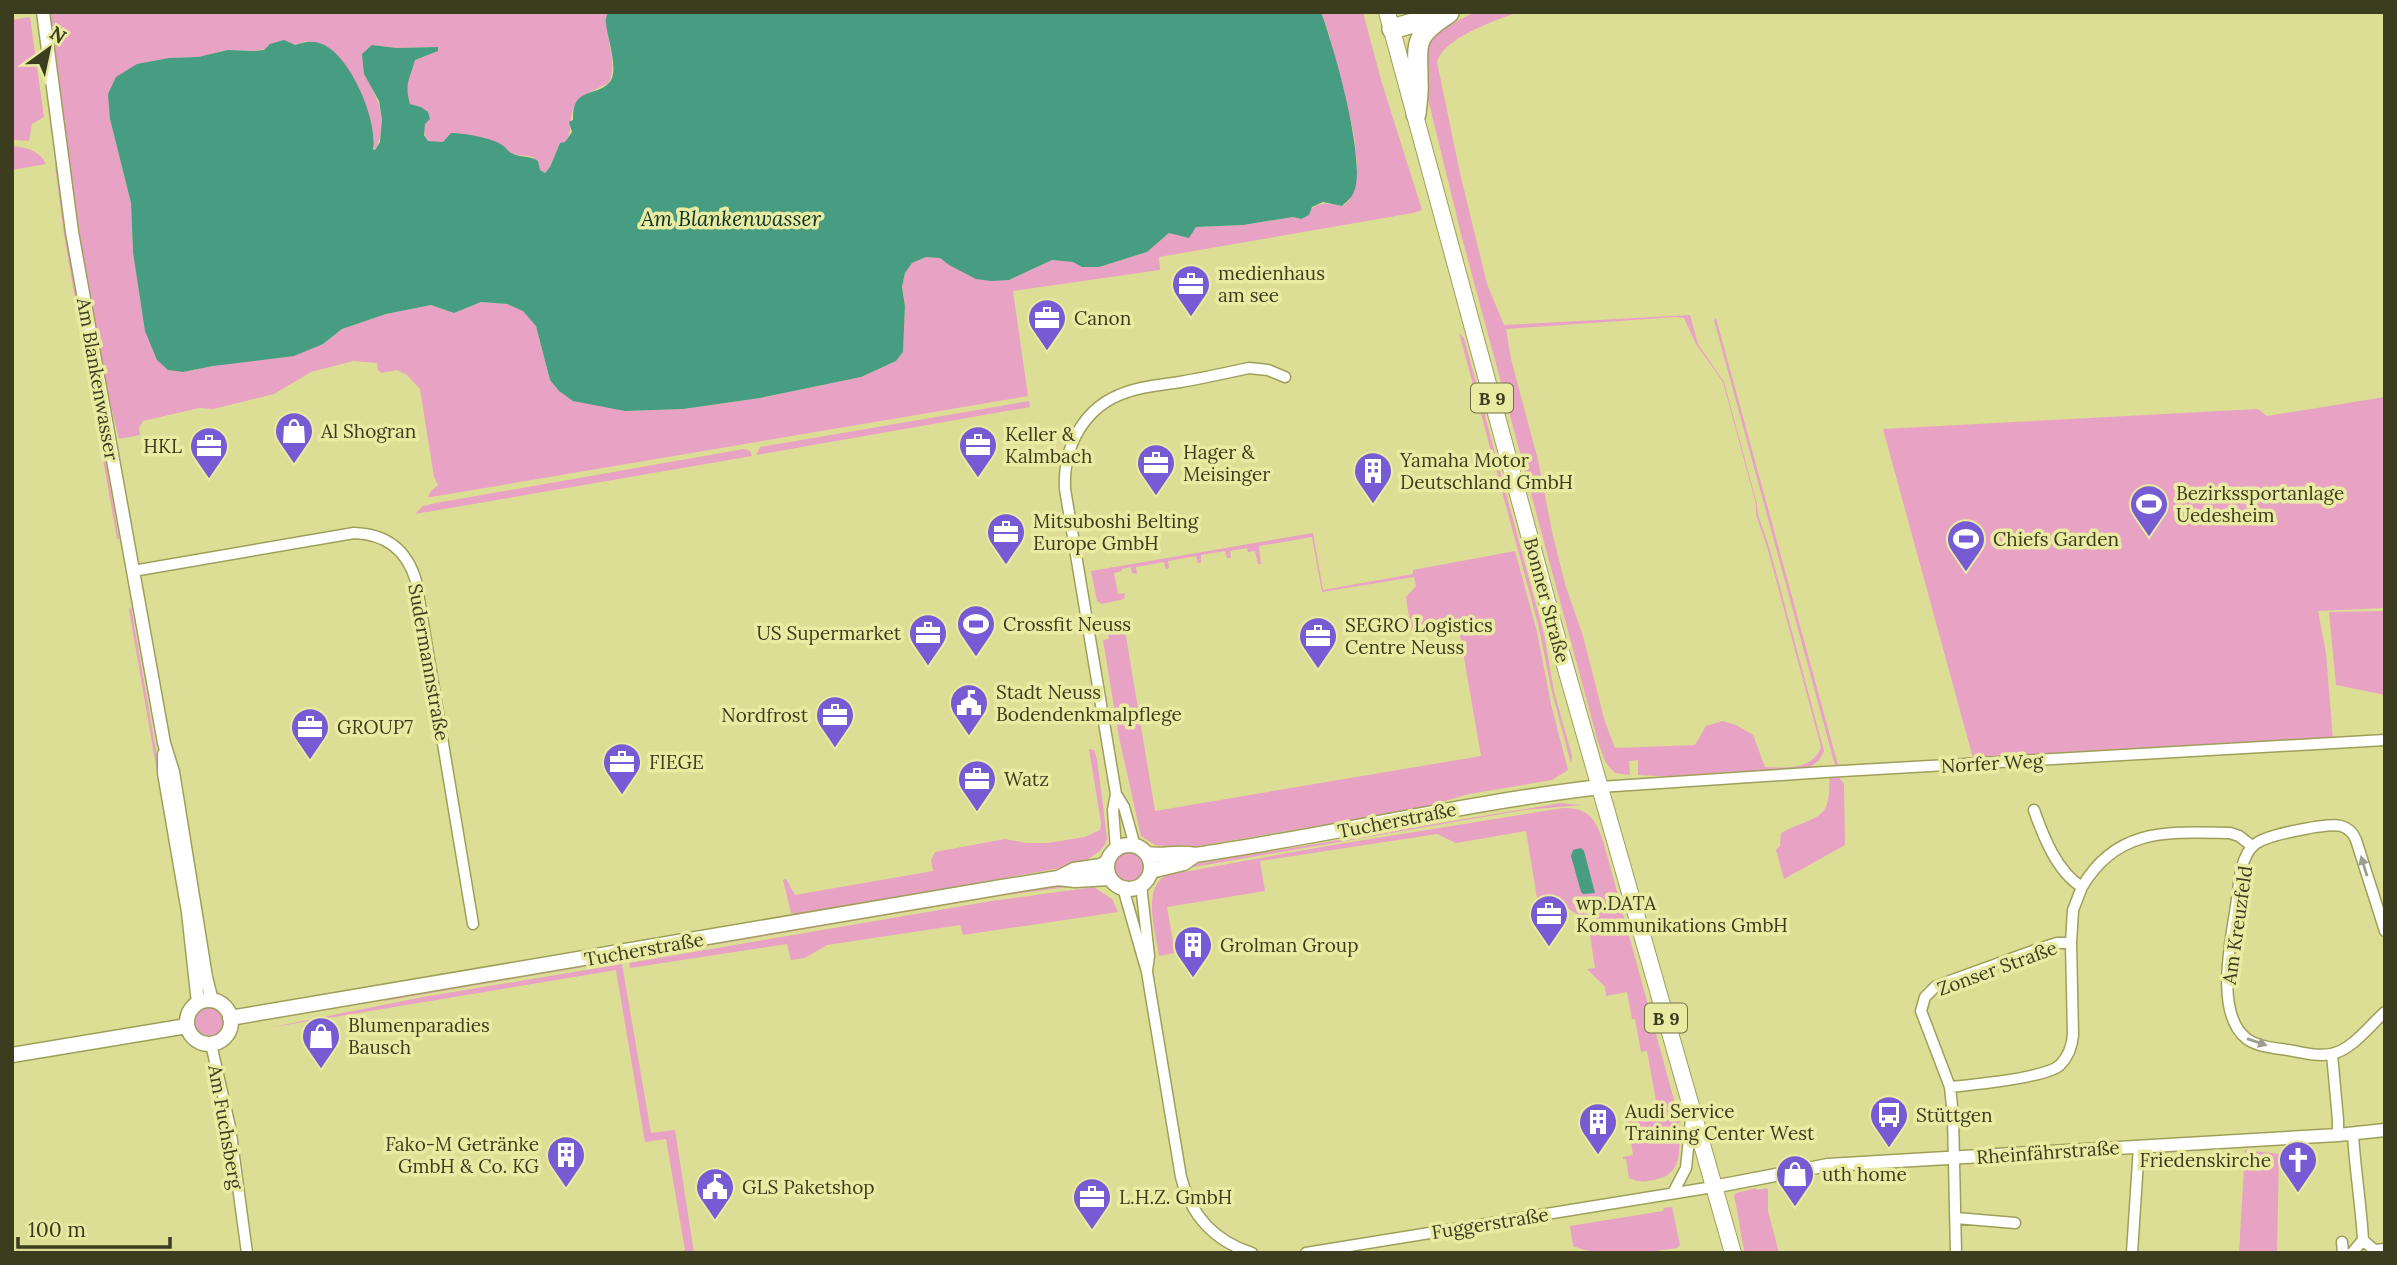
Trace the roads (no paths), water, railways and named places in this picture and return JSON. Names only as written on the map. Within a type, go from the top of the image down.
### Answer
[{"type":"highway","points":[[1390,21],[1450,12]]},
{"type":"highway","points":[[1416,114],[1417,47],[1428,29],[1450,12]]},
{"type":"main road","name":"Bonner Straße","points":[[1390,21],[1552,621],[1713,1187]]},
{"type":"main road","name":"Tucherstraße","points":[[1141,850],[1155,856],[1182,852],[1195,855],[1600,787]]},
{"type":"main road","points":[[1128,845],[1141,850],[1150,861],[1151,871],[1140,885],[1132,889],[1123,888],[1109,878],[1107,862],[1116,849],[1128,845]]},
{"type":"main road","name":"Tucherstraße","points":[[1151,871],[1184,863],[1195,855]]},
{"type":"main road","name":"Tucherstraße","points":[[1058,878],[1073,870],[1101,866],[1107,862]]},
{"type":"main road","name":"Tucherstraße","points":[[230,1018],[1058,878],[1109,878]]},
{"type":"main road","points":[[205,1002],[224,1006],[230,1018],[225,1037],[211,1044],[197,1040],[187,1026],[189,1012],[205,1002]]},
{"type":"main road","points":[[12,1055],[187,1026]]},
{"type":"main road","name":"B 9","points":[[1713,1187],[1732,1253]]},
{"type":"street","name":"Am Blankenwasser","points":[[43,12],[72,232],[164,743],[173,772],[206,977],[205,1002]]},
{"type":"street","points":[[1116,849],[1116,794],[1066,499],[1065,480],[1071,445],[1078,430],[1092,412],[1125,392],[1249,368],[1268,370],[1285,377]]},
{"type":"street","name":"Sudermannstraße","points":[[133,571],[354,533],[376,536],[398,549],[412,568],[416,581],[473,924]]},
{"type":"street","name":"Norfer Weg","points":[[1600,787],[1832,771],[2385,740]]},
{"type":"street","points":[[1116,794],[1141,850]]},
{"type":"street","points":[[2034,810],[2040,828],[2055,855],[2070,878],[2082,887]]},
{"type":"street","name":"Am Kreuzfeld","points":[[2332,1054],[2311,1054],[2258,1044],[2243,1035],[2234,1019],[2228,996],[2228,969],[2241,876],[2252,846],[2259,841],[2297,831],[2333,824],[2346,827],[2356,840],[2385,931]]},
{"type":"street","name":"Zonser Straße","points":[[1950,1087],[1997,1081],[2049,1070],[2060,1065],[2072,1046],[2073,910],[2082,887],[2095,867],[2108,855],[2138,838],[2162,832],[2230,833],[2252,846]]},
{"type":"street","points":[[1140,885],[1149,957],[1147,972]]},
{"type":"street","points":[[1123,888],[1147,972],[1181,1177],[1187,1198],[1194,1212],[1212,1232],[1232,1246],[1252,1253]]},
{"type":"street","name":"Zonser Straße","points":[[1956,1253],[1954,1116],[1950,1087],[1922,1017],[1922,1003],[1936,986],[2041,947],[2071,943]]},
{"type":"street","points":[[2338,1135],[2332,1054],[2351,1043],[2385,1012]]},
{"type":"street","name":"Am Fuchsberg","points":[[211,1044],[230,1127],[247,1253]]},
{"type":"street","points":[[1673,1194],[1686,1168],[1692,1111]]},
{"type":"street","name":"Rheinfährstraße","points":[[1713,1187],[1828,1165],[2385,1130]]},
{"type":"street","points":[[2353,1134],[2363,1240],[2353,1253]]},
{"type":"street","points":[[2132,1253],[2139,1146]]},
{"type":"street","name":"Fuggerstraße","points":[[1306,1253],[1371,1248],[1713,1187]]},
{"type":"street","points":[[1956,1218],[2015,1223]]},
{"type":"street","points":[[2363,1240],[2374,1250],[2385,1249]]},
{"type":"water","name":"Am Blankenwasser","points":[[608,12],[1321,12],[1340,74],[1352,127],[1356,152],[1355,189],[1342,206],[1323,202],[1312,207],[1309,215],[1301,219],[1293,217],[1243,225],[1196,227],[1189,238],[1169,233],[1147,252],[1099,267],[1082,267],[1073,262],[1052,260],[1009,280],[991,281],[976,279],[940,258],[926,257],[912,263],[905,273],[902,287],[905,306],[903,352],[896,361],[861,377],[760,398],[683,409],[625,411],[573,401],[550,380],[536,326],[523,311],[507,304],[481,302],[454,313],[431,305],[386,314],[342,329],[323,344],[294,356],[183,372],[168,370],[157,360],[145,331],[133,252],[131,203],[110,119],[108,94],[116,77],[137,64],[169,58],[198,57],[228,50],[264,50],[270,44],[284,40],[295,45],[308,42],[322,44],[342,61],[360,90],[371,122],[375,150],[380,142],[382,120],[379,101],[364,74],[362,54],[372,45],[397,48],[438,47],[438,51],[415,60],[408,86],[410,104],[428,112],[430,119],[425,124],[424,135],[428,141],[443,142],[451,133],[485,138],[498,142],[514,155],[535,159],[540,170],[545,173],[560,143],[565,142],[572,132],[569,122],[573,120],[576,102],[585,94],[609,83],[612,78],[613,63],[606,22]]},
{"type":"water","points":[[1581,848],[1595,893],[1581,892],[1571,856],[1573,850]]},
{"type":"place","name":"medienhaus am see","points":[[1191,318]]},
{"type":"place","name":"Canon","points":[[1047,352]]},
{"type":"place","name":"Al Shogran","points":[[294,465]]},
{"type":"place","name":"Keller & Kalmbach","points":[[978,479]]},
{"type":"place","name":"HKL","points":[[209,480]]},
{"type":"place","name":"Hager & Meisinger","points":[[1156,497]]},
{"type":"place","name":"Yamaha Motor Deutschland GmbH","points":[[1373,505]]},
{"type":"place","name":"Bezirkssportanlage Uedesheim","points":[[2149,538]]},
{"type":"place","name":"Mitsuboshi Belting Europe GmbH","points":[[1006,566]]},
{"type":"place","name":"Chiefs Garden","points":[[1966,573]]},
{"type":"place","name":"Crossfit Neuss","points":[[976,658]]},
{"type":"place","name":"US Supermarket","points":[[928,667]]},
{"type":"place","name":"SEGRO Logistics Centre Neuss","points":[[1318,670]]},
{"type":"place","name":"Stadt Neuss Bodendenkmalpflege","points":[[969,737]]},
{"type":"place","name":"Nordfrost","points":[[835,749]]},
{"type":"place","name":"GROUP7","points":[[310,761]]},
{"type":"place","name":"FIEGE","points":[[622,796]]},
{"type":"place","name":"Watz","points":[[977,813]]},
{"type":"place","name":"wp.DATA Kommunikations GmbH","points":[[1549,948]]},
{"type":"place","name":"Grolman Group","points":[[1193,979]]},
{"type":"place","name":"Blumenparadies Bausch","points":[[321,1070]]},
{"type":"place","name":"Stüttgen","points":[[1889,1149]]},
{"type":"place","name":"Audi Service Training Center West","points":[[1598,1156]]},
{"type":"place","name":"Fako-M Getränke GmbH & Co. KG","points":[[566,1189]]},
{"type":"place","name":"Friedenskirche","points":[[2298,1194]]},
{"type":"place","name":"uth home","points":[[1795,1208]]},
{"type":"place","name":"GLS Paketshop","points":[[715,1221]]},
{"type":"place","name":"L.H.Z. GmbH","points":[[1092,1231]]}]
